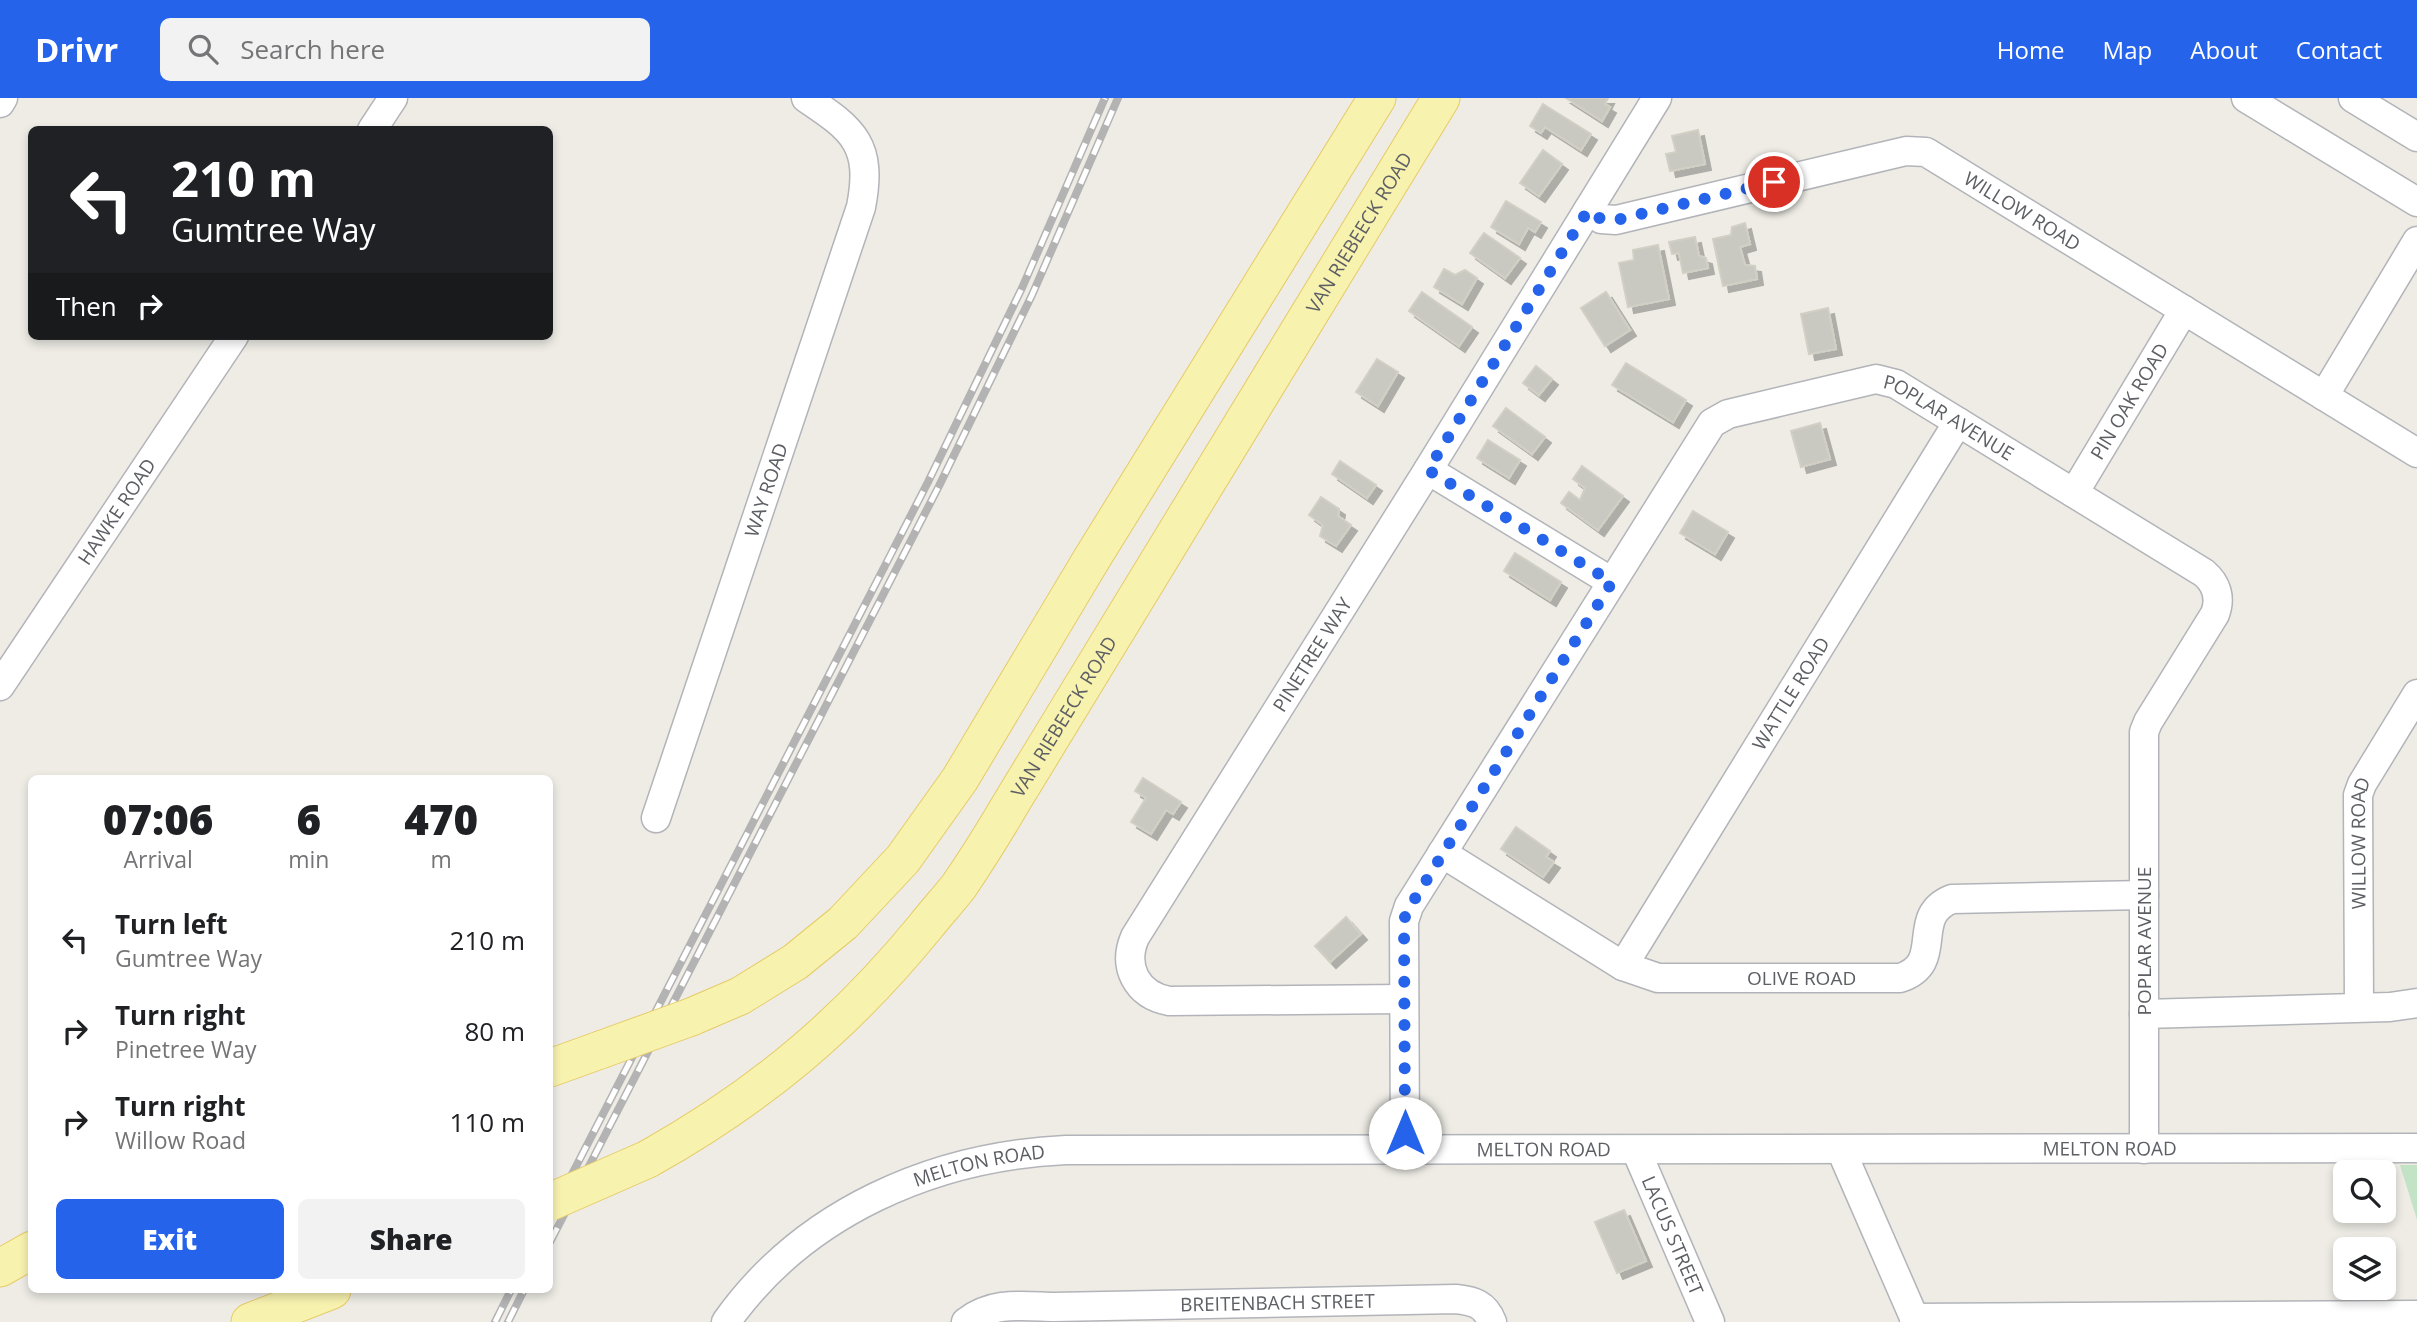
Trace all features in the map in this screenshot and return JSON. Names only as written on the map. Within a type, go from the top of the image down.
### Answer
[{"type":"main road","points":[[553,1067],[691,1017],[740,996],[795,962],[843,923],[903,859],[960,779],[1091,561],[1377,98]]},
{"type":"main road","name":"VAN RIEBEECK ROAD","points":[[553,1201],[648,1159],[725,1113],[798,1059],[889,971],[958,886],[1007,811],[1441,98]]},
{"type":"main road","points":[[0,1268],[28,1252]]},
{"type":"main road","points":[[250,1322],[324,1293]]},
{"type":"street","points":[[0,103],[3,98]]},
{"type":"street","points":[[375,126],[393,98]]},
{"type":"street","name":"WAY ROAD","points":[[656,818],[861,207],[865,186],[863,159],[856,140],[845,126],[806,98]]},
{"type":"street","name":"PINETREE WAY","points":[[1405,999],[1169,1001],[1153,997],[1140,987],[1132,973],[1129,959],[1135,937],[1657,98]]},
{"type":"street","points":[[2246,98],[2417,202]]},
{"type":"street","points":[[2353,98],[2417,137]]},
{"type":"street","name":"WILLOW ROAD","points":[[1588,210],[1601,219],[1616,220],[1919,150],[1932,155],[2417,453]]},
{"type":"street","points":[[2324,396],[2417,241]]},
{"type":"street","name":"PIN OAK ROAD","points":[[2074,493],[2184,310]]},
{"type":"street","name":"HAWKE ROAD","points":[[0,686],[231,340]]},
{"type":"street","name":"POPLAR AVENUE","points":[[1405,1150],[1406,913],[1442,853],[1708,429],[1722,416],[1876,379],[1896,384],[2204,573],[2214,584],[2218,597],[2215,614],[2144,732],[2144,1149]]},
{"type":"street","name":"WATTLE ROAD","points":[[1623,966],[1958,422]]},
{"type":"street","points":[[1428,470],[1612,582]]},
{"type":"street","name":"WILLOW ROAD","points":[[2358,1007],[2358,795],[2417,694]]},
{"type":"street","name":"OLIVE ROAD","points":[[1442,853],[1623,966],[1658,978],[1900,978],[1914,971],[1923,961],[1930,917],[1940,905],[1952,899],[2144,895]]},
{"type":"street","points":[[2144,1014],[2390,1007],[2417,1003]]},
{"type":"street","name":"MELTON ROAD","points":[[726,1322],[769,1272],[828,1224],[907,1182],[962,1164],[1017,1153],[1066,1150],[2417,1148]]},
{"type":"street","name":"LACUS STREET","points":[[1636,1150],[1710,1322]]},
{"type":"street","points":[[1841,1150],[1915,1320],[2417,1315]]},
{"type":"street","name":"BREITENBACH STREET","points":[[966,1322],[978,1313],[999,1306],[1055,1314],[1456,1299],[1484,1307],[1492,1322]]},
{"type":"green space","points":[[2400,1165],[2417,1165],[2417,1220],[2415,1213]]},
{"type":"building","points":[[1566,98],[1608,98],[1605,104],[1610,107],[1602,121]]},
{"type":"building","points":[[1543,104],[1591,134],[1581,150],[1545,127],[1541,133],[1530,126]]},
{"type":"building","points":[[1698,130],[1705,164],[1670,171],[1666,154],[1676,152],[1672,136]]},
{"type":"building","points":[[1543,150],[1562,164],[1539,196],[1520,183]]},
{"type":"building","points":[[1506,201],[1541,222],[1535,232],[1528,228],[1519,244],[1491,227]]},
{"type":"building","points":[[1745,223],[1750,244],[1740,247],[1745,265],[1755,266],[1757,279],[1723,286],[1713,239],[1731,235],[1732,227]]},
{"type":"building","points":[[1484,233],[1520,258],[1505,278],[1470,253]]},
{"type":"building","points":[[1695,237],[1699,256],[1706,258],[1708,268],[1683,273],[1679,253],[1672,254],[1669,242]]},
{"type":"building","points":[[1658,245],[1669,299],[1628,307],[1619,263],[1634,260],[1633,250]]},
{"type":"building","points":[[1444,269],[1455,275],[1465,270],[1477,278],[1462,304],[1434,287]]},
{"type":"building","points":[[1422,292],[1472,327],[1459,346],[1409,311]]},
{"type":"building","points":[[1606,292],[1630,330],[1605,346],[1581,308]]},
{"type":"building","points":[[1828,308],[1836,349],[1809,354],[1801,314]]},
{"type":"building","points":[[1377,359],[1398,372],[1378,406],[1356,392]]},
{"type":"building","points":[[1626,363],[1686,400],[1673,422],[1612,385]]},
{"type":"building","points":[[1536,366],[1552,379],[1539,395],[1523,383]]},
{"type":"building","points":[[1506,408],[1545,437],[1532,454],[1493,426]]},
{"type":"building","points":[[1820,423],[1830,459],[1801,467],[1791,431]]},
{"type":"building","points":[[1488,440],[1520,460],[1509,478],[1477,458]]},
{"type":"building","points":[[1340,461],[1376,485],[1367,498],[1332,474]]},
{"type":"building","points":[[1582,466],[1623,496],[1598,530],[1561,503],[1569,492],[1580,500],[1585,488],[1573,479]]},
{"type":"building","points":[[1321,497],[1339,509],[1338,516],[1351,525],[1336,546],[1320,536],[1323,525],[1309,515]]},
{"type":"building","points":[[1693,511],[1728,532],[1715,554],[1680,533]]},
{"type":"building","points":[[1515,553],[1561,582],[1550,600],[1504,571]]},
{"type":"building","points":[[1143,778],[1181,802],[1173,814],[1166,810],[1151,834],[1131,822],[1146,798],[1135,791]]},
{"type":"building","points":[[1516,827],[1550,851],[1546,857],[1554,862],[1543,877],[1501,849]]},
{"type":"building","points":[[1346,917],[1361,934],[1330,962],[1315,946]]},
{"type":"building","points":[[1624,1210],[1646,1261],[1617,1273],[1595,1222]]},
{"type":"railway","points":[[553,1211],[928,482],[1022,288],[1105,98]]},
{"type":"railway","points":[[553,1236],[939,486],[1032,295],[1118,98]]},
{"type":"railway","points":[[495,1322],[510,1293]]},
{"type":"railway","points":[[508,1322],[522,1293]]},
{"type":"route","points":[[1405,1133],[1406,913],[1612,582],[1428,470],[1588,210],[1601,219],[1616,220],[1774,182]]}]
